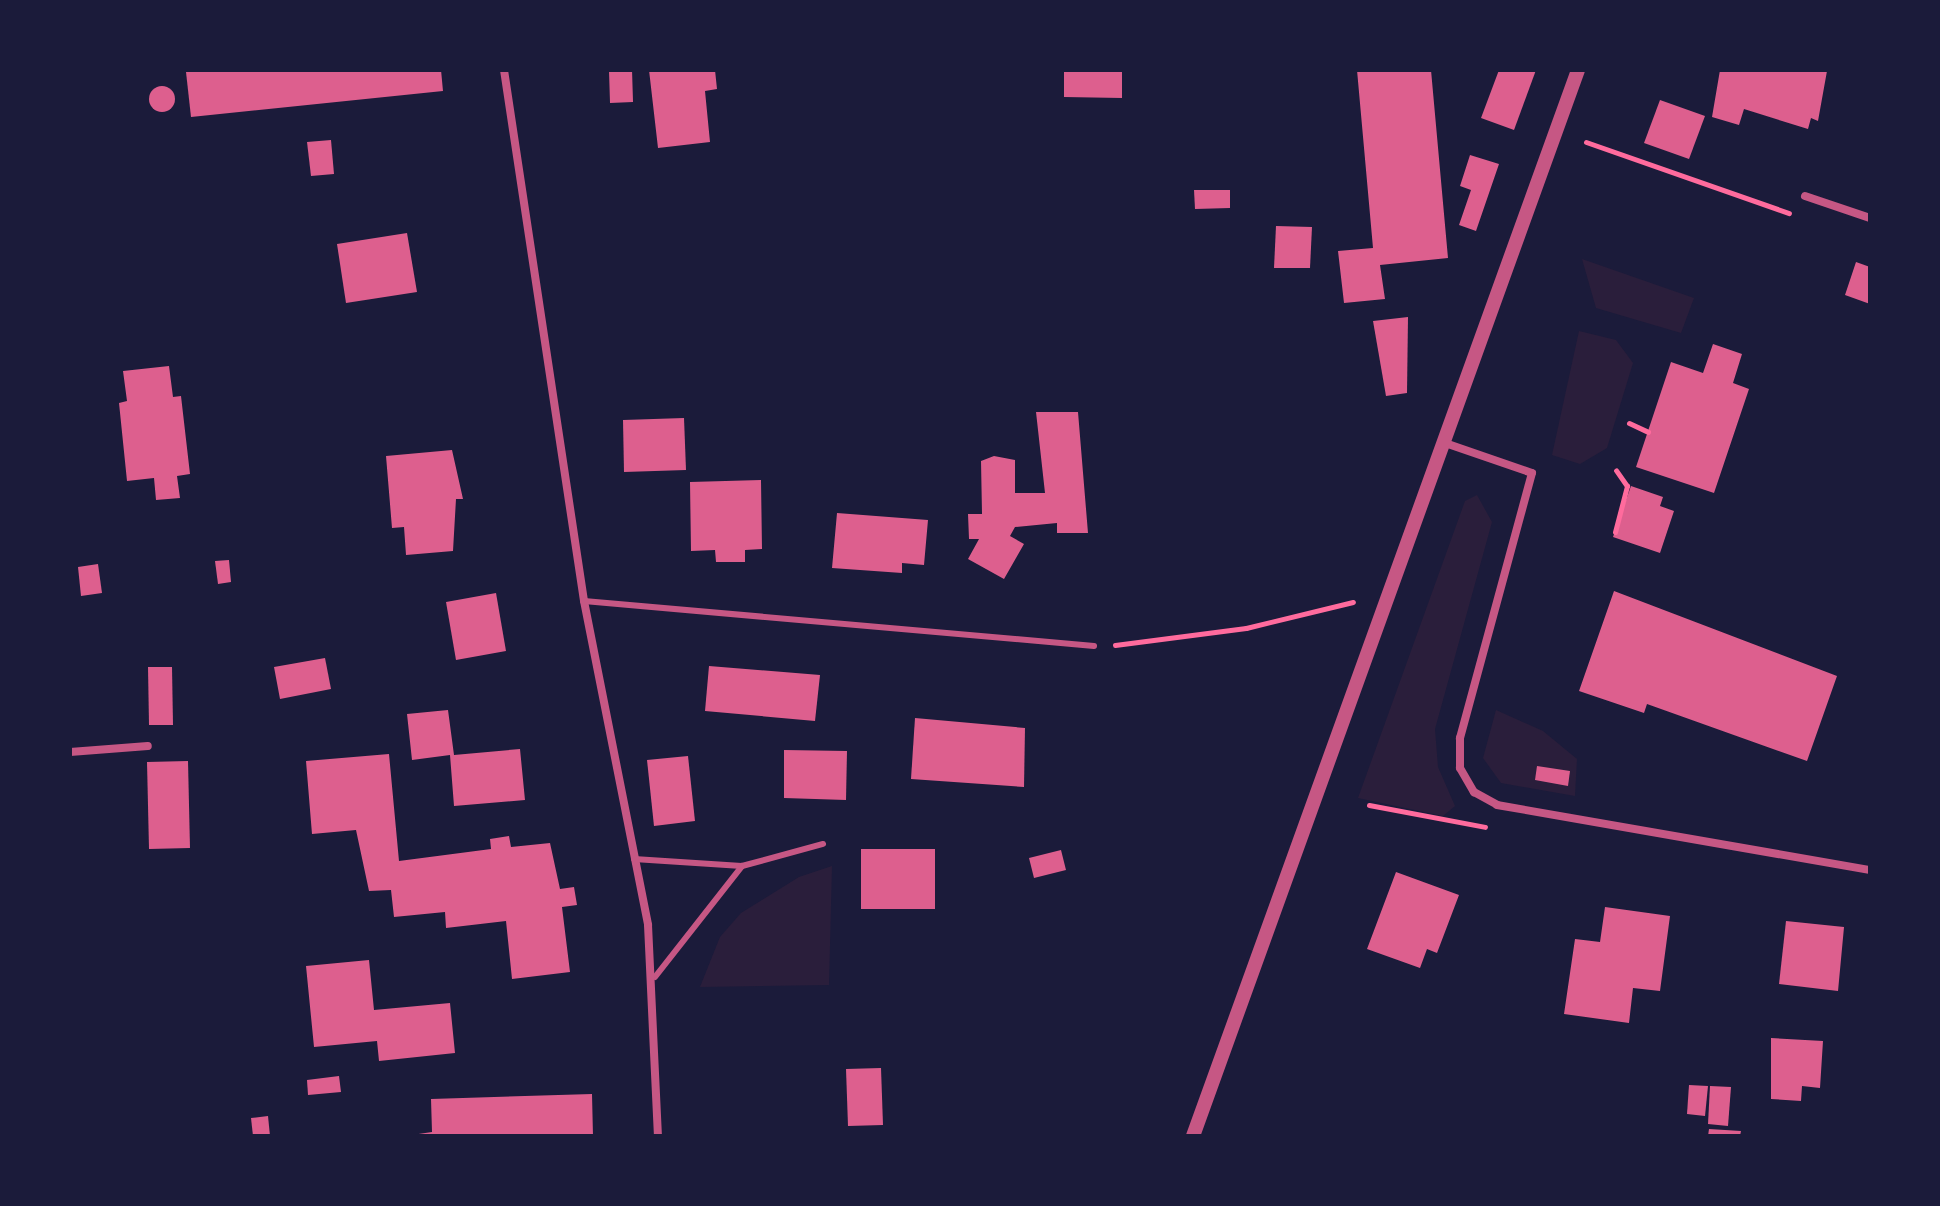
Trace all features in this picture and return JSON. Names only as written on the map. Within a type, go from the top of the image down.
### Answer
[{"type":"street","points":[[504,70],[584,601],[655,977],[658,1136]]},
{"type":"street","points":[[1193,1136],[1578,70]]},
{"type":"street","points":[[1805,196],[1870,218]]},
{"type":"street","points":[[1445,443],[1532,473],[1460,738],[1460,768],[1474,792],[1497,805],[1870,870]]},
{"type":"street","points":[[70,752],[148,746]]},
{"type":"lane","points":[[584,601],[1094,646]]},
{"type":"lane","points":[[632,859],[742,866],[823,844]]},
{"type":"lane","points":[[655,977],[742,866]]},
{"type":"path","points":[[1586,142],[1798,216],[1805,196]]},
{"type":"path","points":[[1629,423],[1648,432]]},
{"type":"path","points":[[1615,532],[1627,486],[1616,470]]},
{"type":"path","points":[[1094,646],[1246,628],[1353,602]]},
{"type":"path","points":[[1369,805],[1386,809]]},
{"type":"shaded area","points":[[1582,259],[1694,298],[1681,333],[1596,308]]},
{"type":"shaded area","points":[[1579,331],[1616,340],[1633,363],[1607,448],[1580,464],[1552,455]]},
{"type":"shaded area","points":[[1477,495],[1492,522],[1435,729],[1438,767],[1455,806],[1443,816],[1358,798],[1465,501]]},
{"type":"shaded area","points":[[1496,710],[1543,731],[1577,759],[1575,796],[1501,783],[1483,758]]},
{"type":"shaded area","points":[[832,866],[829,985],[700,987],[720,937],[741,913],[799,877]]},
{"type":"building","points":[[441,70],[443,91],[191,117],[186,72]]},
{"type":"building","points":[[609,70],[632,70],[633,102],[610,103]]},
{"type":"building","points":[[649,70],[715,70],[717,89],[705,91],[710,142],[658,148]]},
{"type":"building","points":[[1064,70],[1122,70],[1122,98],[1064,97]]},
{"type":"building","points":[[1357,70],[1431,70],[1448,258],[1380,265],[1385,299],[1344,303],[1338,251],[1373,248]]},
{"type":"building","points":[[1499,70],[1536,70],[1514,130],[1481,118]]},
{"type":"building","points":[[1720,70],[1827,71],[1818,121],[1811,118],[1808,129],[1744,109],[1739,125],[1712,117]]},
{"type":"building","points":[[162,86],[171,90],[175,99],[171,108],[162,112],[153,108],[149,99],[153,90]]},
{"type":"building","points":[[1660,100],[1705,116],[1689,159],[1644,143]]},
{"type":"building","points":[[331,140],[334,174],[311,176],[307,142]]},
{"type":"building","points":[[1470,155],[1499,164],[1476,231],[1459,225],[1471,190],[1460,186]]},
{"type":"building","points":[[1194,190],[1230,190],[1230,208],[1195,209]]},
{"type":"building","points":[[1276,226],[1312,227],[1310,268],[1274,268]]},
{"type":"building","points":[[407,233],[417,292],[346,303],[337,244]]},
{"type":"building","points":[[1856,262],[1870,267],[1870,304],[1845,295]]},
{"type":"building","points":[[1408,317],[1407,393],[1386,396],[1373,321]]},
{"type":"building","points":[[1713,344],[1742,354],[1733,383],[1749,389],[1714,493],[1636,467],[1671,362],[1703,373]]},
{"type":"building","points":[[169,366],[173,397],[181,396],[190,474],[177,476],[180,498],[156,500],[154,478],[127,481],[119,403],[127,401],[123,371]]},
{"type":"building","points":[[1036,412],[1078,412],[1088,533],[1057,533],[1057,523],[1015,527],[1010,536],[1024,544],[1004,579],[968,559],[979,539],[969,539],[968,514],[982,514],[981,461],[994,456],[1015,460],[1015,493],[1045,493]]},
{"type":"building","points":[[684,418],[686,470],[624,472],[623,420]]},
{"type":"building","points":[[452,450],[463,499],[456,499],[453,551],[406,555],[404,527],[392,528],[386,456]]},
{"type":"building","points":[[761,480],[762,549],[745,550],[745,562],[716,562],[715,550],[691,551],[690,482]]},
{"type":"building","points":[[1631,486],[1663,497],[1660,506],[1674,511],[1660,553],[1613,537]]},
{"type":"building","points":[[837,513],[928,520],[924,565],[902,563],[902,573],[832,568]]},
{"type":"building","points":[[229,560],[231,582],[218,584],[215,561]]},
{"type":"building","points":[[98,564],[102,593],[81,596],[78,567]]},
{"type":"building","points":[[1614,591],[1837,676],[1807,761],[1647,704],[1644,713],[1579,691]]},
{"type":"building","points":[[496,593],[506,651],[456,660],[446,602]]},
{"type":"building","points":[[325,658],[331,689],[280,699],[274,667]]},
{"type":"building","points":[[709,666],[820,675],[815,721],[705,711]]},
{"type":"building","points":[[148,667],[172,667],[173,725],[149,725]]},
{"type":"building","points":[[448,710],[454,755],[520,749],[525,800],[454,806],[450,755],[412,760],[407,714]]},
{"type":"building","points":[[915,718],[1025,728],[1024,787],[911,779]]},
{"type":"building","points":[[784,750],[847,751],[846,800],[784,798]]},
{"type":"building","points":[[389,754],[399,861],[491,849],[490,839],[509,836],[511,847],[550,843],[560,889],[574,887],[577,905],[562,907],[570,972],[512,979],[506,921],[446,928],[445,912],[394,917],[391,890],[369,891],[356,830],[312,834],[306,761]]},
{"type":"building","points":[[688,756],[695,821],[654,826],[647,760]]},
{"type":"building","points":[[188,761],[190,848],[149,849],[147,762]]},
{"type":"building","points":[[1537,766],[1570,771],[1568,786],[1535,780]]},
{"type":"building","points":[[861,849],[935,849],[935,909],[861,909]]},
{"type":"building","points":[[1061,850],[1066,870],[1034,878],[1029,858]]},
{"type":"building","points":[[1396,872],[1459,895],[1437,953],[1427,949],[1420,968],[1367,949]]},
{"type":"building","points":[[1605,907],[1670,916],[1660,991],[1633,988],[1629,1023],[1564,1014],[1575,939],[1600,942]]},
{"type":"building","points":[[1786,921],[1844,927],[1838,991],[1779,984]]},
{"type":"building","points":[[369,960],[374,1010],[450,1003],[455,1053],[379,1061],[377,1041],[314,1047],[306,966]]},
{"type":"building","points":[[1771,1038],[1823,1041],[1820,1088],[1802,1086],[1801,1101],[1771,1099]]},
{"type":"building","points":[[881,1068],[883,1125],[848,1126],[846,1069]]},
{"type":"building","points":[[339,1076],[341,1092],[308,1095],[307,1080]]},
{"type":"building","points":[[1689,1085],[1708,1086],[1705,1116],[1687,1114]]},
{"type":"building","points":[[1710,1086],[1731,1087],[1728,1126],[1708,1124]]},
{"type":"building","points":[[592,1094],[593,1136],[405,1136],[432,1132],[431,1099]]},
{"type":"building","points":[[268,1116],[270,1136],[253,1136],[251,1118]]},
{"type":"building","points":[[1709,1129],[1741,1131],[1740,1136],[1708,1136]]}]
